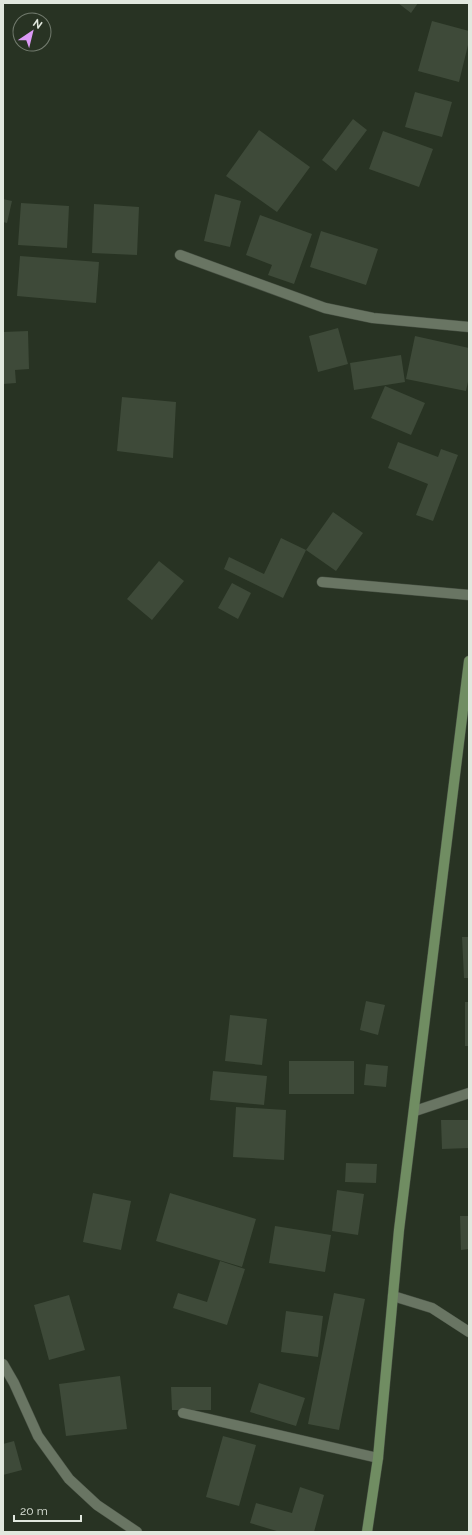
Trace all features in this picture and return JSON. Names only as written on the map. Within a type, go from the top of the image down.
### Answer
[{"type":"main road","points":[[367,1532],[378,1458],[399,1230],[415,1111],[469,660]]},
{"type":"street","points":[[180,255],[325,308],[374,318],[469,327]]},
{"type":"street","points":[[322,582],[469,595]]},
{"type":"street","points":[[415,1111],[469,1093]]},
{"type":"street","points":[[393,1296],[432,1308],[469,1332]]},
{"type":"street","points":[[3,1364],[14,1383],[38,1436],[69,1479],[97,1505],[137,1532]]},
{"type":"street","points":[[183,1413],[378,1458]]},
{"type":"building","points":[[398,3],[418,3],[411,13]]},
{"type":"building","points":[[432,21],[469,31],[469,41],[459,82],[418,71]]},
{"type":"building","points":[[415,92],[452,102],[442,137],[405,127]]},
{"type":"building","points":[[353,119],[367,130],[336,171],[322,160]]},
{"type":"building","points":[[259,130],[310,167],[277,212],[226,176]]},
{"type":"building","points":[[383,131],[433,149],[419,187],[369,169]]},
{"type":"building","points":[[215,194],[241,201],[230,247],[204,241]]},
{"type":"building","points":[[3,199],[12,201],[7,223],[3,222]]},
{"type":"building","points":[[21,203],[69,206],[67,248],[18,245]]},
{"type":"building","points":[[94,204],[139,207],[137,255],[92,253]]},
{"type":"building","points":[[260,215],[312,234],[294,284],[268,275],[272,265],[246,255]]},
{"type":"building","points":[[321,231],[378,249],[366,285],[310,267]]},
{"type":"building","points":[[20,256],[99,262],[96,303],[17,296]]},
{"type":"building","points":[[338,328],[348,364],[318,372],[309,336]]},
{"type":"building","points":[[28,331],[29,369],[15,370],[16,383],[3,384],[3,332]]},
{"type":"building","points":[[415,336],[469,348],[469,377],[466,391],[406,379]]},
{"type":"building","points":[[401,355],[405,382],[354,390],[350,363]]},
{"type":"building","points":[[385,386],[425,403],[411,435],[371,418]]},
{"type":"building","points":[[122,397],[176,402],[173,458],[117,451]]},
{"type":"building","points":[[398,442],[438,457],[441,449],[458,455],[433,521],[416,515],[428,484],[388,468]]},
{"type":"building","points":[[333,512],[363,533],[336,571],[306,550]]},
{"type":"building","points":[[281,538],[306,550],[283,598],[224,569],[229,557],[264,574]]},
{"type":"building","points":[[159,561],[184,581],[152,620],[127,599]]},
{"type":"building","points":[[232,583],[251,593],[238,619],[218,608]]},
{"type":"building","points":[[462,937],[469,937],[469,978],[464,978]]},
{"type":"building","points":[[366,1001],[385,1005],[378,1035],[360,1030]]},
{"type":"building","points":[[465,1002],[469,1002],[469,1046],[465,1046]]},
{"type":"building","points":[[230,1015],[267,1019],[262,1065],[225,1061]]},
{"type":"building","points":[[289,1061],[354,1061],[354,1094],[289,1094]]},
{"type":"building","points":[[366,1064],[388,1066],[386,1087],[364,1085]]},
{"type":"building","points":[[213,1071],[267,1076],[264,1105],[210,1100]]},
{"type":"building","points":[[236,1107],[286,1110],[284,1160],[233,1157]]},
{"type":"building","points":[[441,1120],[468,1120],[469,1148],[442,1149]]},
{"type":"building","points":[[346,1163],[377,1164],[376,1183],[345,1182]]},
{"type":"building","points":[[337,1190],[364,1194],[358,1235],[332,1231]]},
{"type":"building","points":[[93,1193],[131,1201],[121,1250],[83,1242]]},
{"type":"building","points":[[170,1193],[256,1219],[242,1267],[156,1241]]},
{"type":"building","points":[[460,1216],[469,1216],[469,1249],[461,1250]]},
{"type":"building","points":[[275,1226],[331,1235],[325,1272],[269,1263]]},
{"type":"building","points":[[220,1261],[245,1269],[227,1325],[173,1308],[178,1293],[207,1302]]},
{"type":"building","points":[[334,1293],[365,1299],[339,1430],[308,1424]]},
{"type":"building","points":[[69,1295],[85,1350],[49,1360],[34,1305]]},
{"type":"building","points":[[286,1311],[323,1316],[318,1357],[281,1352]]},
{"type":"building","points":[[120,1376],[127,1429],[66,1436],[59,1384]]},
{"type":"building","points":[[259,1383],[305,1398],[296,1426],[250,1412]]},
{"type":"building","points":[[171,1387],[211,1387],[211,1410],[172,1410]]},
{"type":"building","points":[[223,1436],[256,1445],[239,1506],[206,1497]]},
{"type":"building","points":[[14,1441],[22,1470],[3,1475],[3,1444]]},
{"type":"building","points":[[300,1487],[324,1495],[314,1532],[280,1532],[250,1523],[256,1503],[292,1513]]}]
